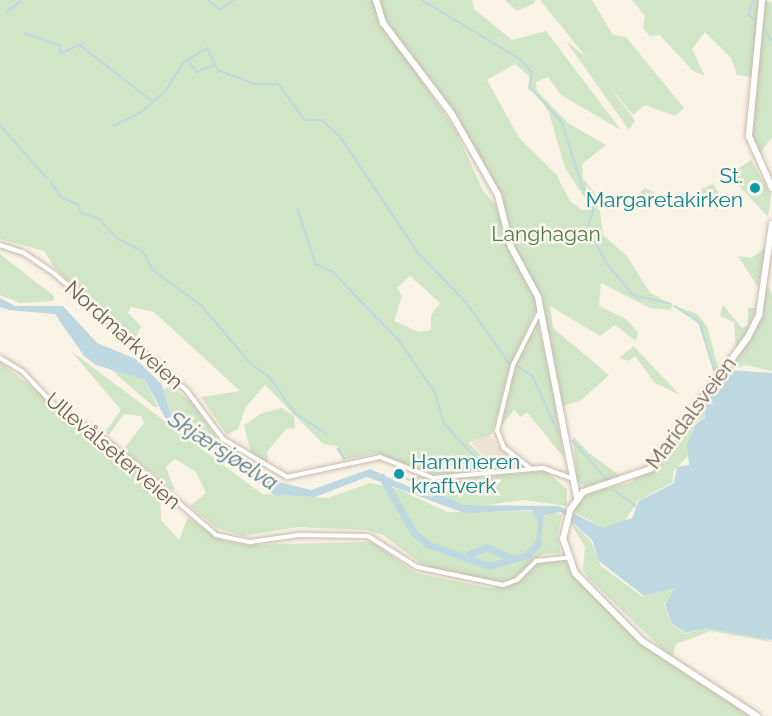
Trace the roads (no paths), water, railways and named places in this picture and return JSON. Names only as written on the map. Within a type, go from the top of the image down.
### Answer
[{"type":"street","points":[[376,0],[383,23],[451,113],[492,184],[509,243],[536,290],[577,498],[567,518],[566,558],[657,653],[757,716]]},
{"type":"street","points":[[762,0],[749,138],[772,188]]},
{"type":"street","name":"Maridalsveien","points":[[577,498],[589,488],[648,471],[746,340],[759,315],[772,224]]},
{"type":"street","name":"Nordmarkveien","points":[[0,245],[27,254],[56,274],[187,391],[224,439],[280,474],[303,477],[374,458],[441,478],[548,468],[573,479]]},
{"type":"street","points":[[531,469],[504,448],[497,428],[513,365],[541,311]]},
{"type":"street","name":"Ullevålseterveien","points":[[0,358],[22,371],[55,406],[106,440],[201,525],[226,539],[368,536],[417,567],[503,585],[517,580],[536,561],[566,558]]},
{"type":"water","name":"Skjærsjøelva","points":[[0,298],[15,306],[63,306],[97,343],[136,359],[162,385],[173,421],[212,438],[266,479],[311,490],[370,469],[434,498],[412,482],[463,505],[559,506],[603,528],[632,518],[639,501],[674,483],[677,467],[689,465],[687,445],[695,425],[705,417],[704,405],[731,370],[772,373],[772,640],[706,628],[686,633],[672,624],[665,605],[675,588],[644,596],[599,561],[592,540],[561,512],[544,515],[540,543],[535,550],[539,523],[532,510],[464,513],[367,477],[315,497],[274,495],[202,438],[169,425],[145,380],[96,365],[84,356],[55,314],[9,310],[0,307]]},
{"type":"waterway","points":[[7,12],[22,0]]},
{"type":"waterway","points":[[209,0],[220,10],[234,0]]},
{"type":"waterway","points":[[422,0],[520,59],[532,72],[530,87],[562,122],[583,188],[596,203],[588,229],[606,262],[633,295],[671,304]]},
{"type":"waterway","points":[[754,0],[749,15],[758,21]]},
{"type":"waterway","points":[[762,23],[772,41]]},
{"type":"waterway","points":[[25,33],[60,46],[61,53],[80,45],[151,100]]},
{"type":"waterway","points":[[114,126],[141,112],[165,92],[184,62],[207,48],[218,70],[254,84],[279,84],[305,120],[322,120],[340,136],[419,254],[466,302],[510,364]]},
{"type":"waterway","points":[[188,60],[197,72],[215,64]]},
{"type":"waterway","points":[[0,125],[47,178]]},
{"type":"waterway","points":[[51,182],[61,197],[79,205],[81,213],[98,218],[118,239],[143,251],[153,270],[201,305],[252,365],[269,376],[296,414],[327,434]]},
{"type":"waterway","points":[[298,209],[316,264],[333,272],[399,340],[435,392],[445,424],[475,457],[469,473]]},
{"type":"waterway","points":[[675,306],[700,323],[716,375]]},
{"type":"waterway","points":[[517,366],[533,376],[558,432]]},
{"type":"waterway","points":[[573,441],[607,479]]},
{"type":"waterway","points":[[338,449],[344,458]]},
{"type":"waterway","points":[[395,473],[414,482]]},
{"type":"waterway","points":[[382,477],[414,533],[427,544],[489,566],[527,555],[538,543]]},
{"type":"waterway","points":[[614,490],[637,507]]},
{"type":"waterway","points":[[468,555],[486,547],[512,558]]},
{"type":"place","name":"St. Margaretakirken","points":[[755,188]]},
{"type":"place","name":"Hammeren kraftverk","points":[[399,474]]},
{"type":"park label","name":"Langhagan","points":[[546,234]]}]
